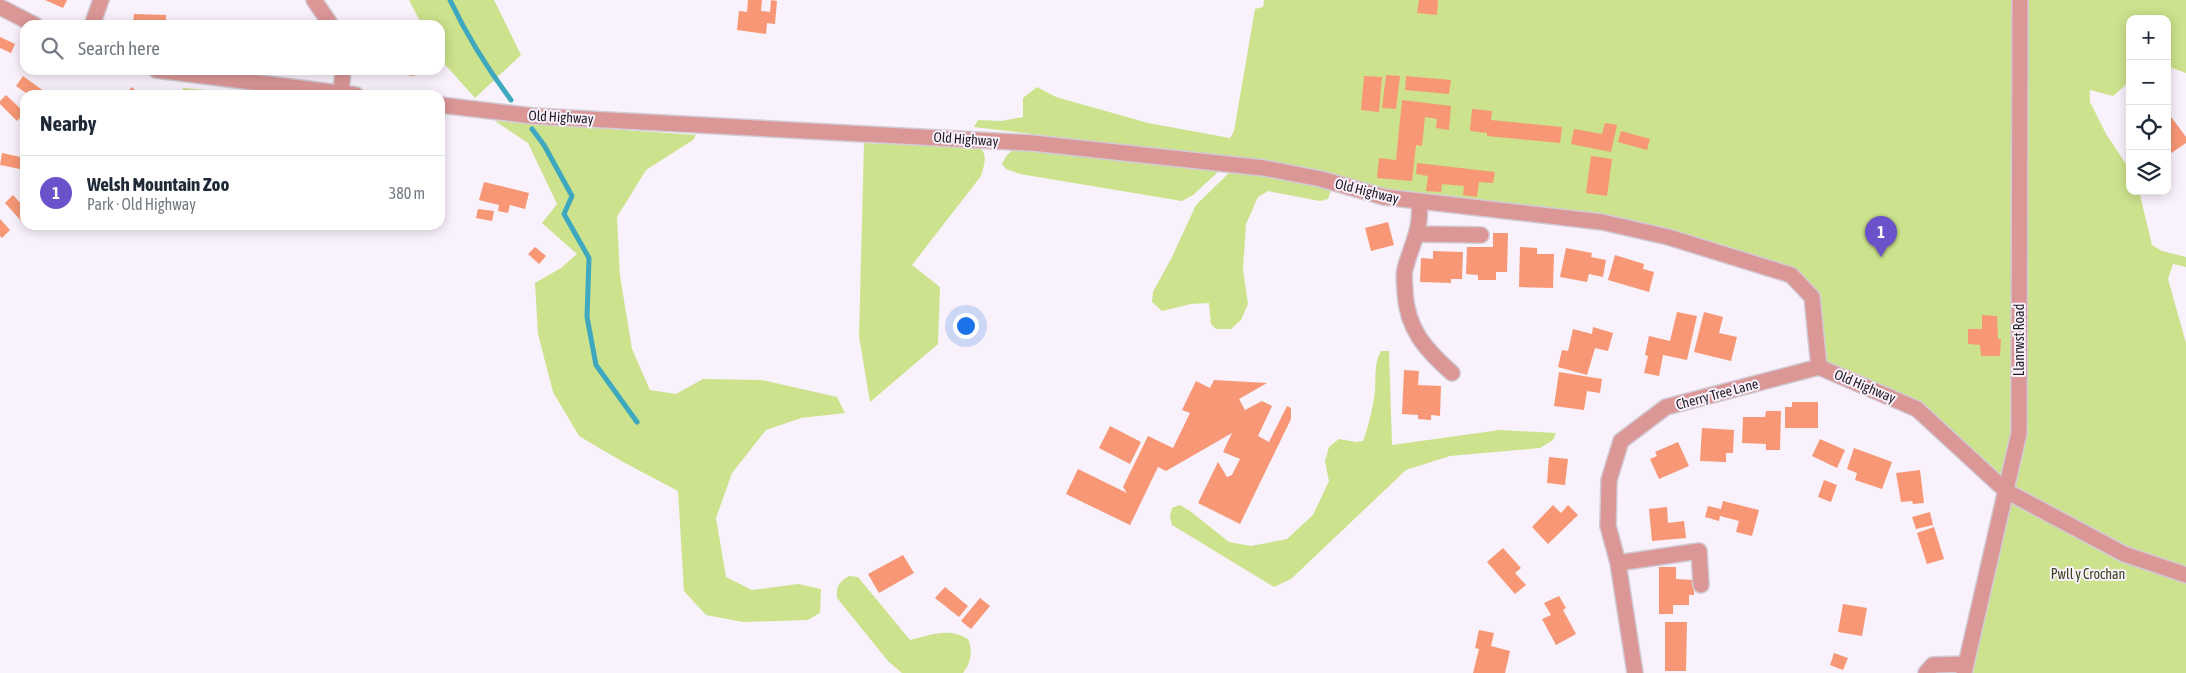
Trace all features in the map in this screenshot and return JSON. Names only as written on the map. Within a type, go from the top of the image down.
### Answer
[{"type":"street","points":[[94,20],[100,0]]},
{"type":"street","points":[[314,0],[328,20]]},
{"type":"street","name":"Llanrwst Road","points":[[1965,669],[2019,433],[2020,0]]},
{"type":"street","points":[[0,7],[25,20]]},
{"type":"street","points":[[196,75],[317,90]]},
{"type":"street","points":[[344,75],[348,90]]},
{"type":"street","name":"Old Highway","points":[[445,106],[533,116],[1032,143],[1264,168],[1321,179],[1384,197],[1602,222],[1668,237],[1791,275],[1812,297],[1819,367],[1917,408],[2006,491],[2124,554],[2186,575]]},
{"type":"street","points":[[1418,201],[1420,218],[1417,234],[1404,271],[1406,304],[1413,330],[1433,356],[1452,373]]},
{"type":"street","points":[[1417,234],[1481,235]]},
{"type":"street","name":"Cherry Tree Lane","points":[[1635,673],[1618,562],[1608,526],[1609,480],[1621,441],[1666,407],[1819,367]]},
{"type":"street","points":[[1618,562],[1699,551],[1701,585]]},
{"type":"street","points":[[1926,673],[1933,664],[1965,669]]},
{"type":"green space","points":[[409,0],[494,0],[521,55],[475,98],[445,65],[445,20],[419,20]]},
{"type":"green space","name":"Pwll y Crochan","points":[[1264,0],[2186,0],[2186,73],[2171,67],[2171,15],[2126,15],[2126,85],[2113,96],[2090,90],[2090,102],[2106,134],[2126,164],[2126,195],[2140,195],[2152,245],[2162,251],[2186,257],[2186,267],[2173,264],[2168,279],[2186,343],[2186,673],[1964,673],[2006,491],[1917,409],[1819,367],[1812,297],[1791,275],[1663,228],[1605,216],[1387,194],[1240,159],[974,127],[978,120],[1001,121],[1023,117],[1023,98],[1037,87],[1056,97],[1148,123],[1230,138],[1234,131],[1255,9],[1263,7]]},
{"type":"green space","points":[[183,88],[206,90],[182,90]]},
{"type":"green space","points":[[495,121],[696,135],[693,140],[646,170],[617,217],[620,276],[632,349],[650,390],[676,394],[703,379],[762,380],[837,397],[845,413],[801,418],[766,430],[732,473],[716,518],[726,577],[752,590],[798,584],[821,589],[820,613],[808,620],[743,622],[706,615],[684,591],[678,491],[579,436],[553,392],[538,334],[535,283],[561,268],[577,254],[542,223],[557,204],[528,143]]},
{"type":"green space","points":[[864,143],[980,147],[985,157],[981,176],[912,265],[940,287],[938,344],[870,402],[859,336]]},
{"type":"green space","points":[[1019,147],[1219,168],[1218,172],[1193,195],[1182,201],[1020,174],[1006,169],[1002,164],[1005,158]]},
{"type":"green space","points":[[1238,168],[1332,187],[1328,199],[1320,201],[1268,191],[1258,197],[1246,224],[1243,270],[1248,304],[1241,320],[1231,329],[1216,329],[1211,324],[1209,303],[1191,304],[1162,311],[1152,302],[1153,292],[1172,257],[1196,205],[1231,171]]},
{"type":"green space","points":[[1381,351],[1389,351],[1392,445],[1500,430],[1556,433],[1553,440],[1540,448],[1450,456],[1406,470],[1291,579],[1274,587],[1172,525],[1170,517],[1172,508],[1180,505],[1229,542],[1251,546],[1287,539],[1313,515],[1329,481],[1325,461],[1329,447],[1339,439],[1356,442],[1363,441],[1372,410],[1376,365]]},
{"type":"green space","points":[[849,576],[858,577],[910,640],[939,633],[953,633],[968,639],[970,657],[963,673],[902,673],[888,661],[837,598],[839,585]]},
{"type":"building","points":[[45,0],[67,0],[63,8]]},
{"type":"building","points":[[748,0],[762,0],[761,11],[770,12],[771,0],[777,1],[775,24],[767,23],[766,34],[737,30],[739,11],[747,12]]},
{"type":"building","points":[[1419,0],[1438,0],[1437,15],[1417,13]]},
{"type":"building","points":[[134,14],[166,15],[166,20],[133,20]]},
{"type":"building","points":[[0,37],[15,44],[11,53],[0,48]]},
{"type":"building","points":[[1386,75],[1400,76],[1396,109],[1382,108]]},
{"type":"building","points":[[23,76],[42,90],[22,90],[16,86]]},
{"type":"building","points":[[1364,76],[1382,77],[1379,112],[1361,110]]},
{"type":"building","points":[[1406,76],[1451,80],[1449,94],[1405,90]]},
{"type":"building","points":[[6,95],[20,108],[20,118],[17,121],[0,104],[0,101]]},
{"type":"building","points":[[1402,100],[1451,106],[1449,130],[1436,128],[1437,119],[1425,117],[1422,146],[1416,145],[1412,181],[1377,178],[1379,158],[1396,160]]},
{"type":"building","points":[[1472,109],[1492,111],[1491,120],[1562,127],[1560,143],[1487,136],[1487,133],[1470,131]]},
{"type":"building","points":[[2171,117],[2186,137],[2186,143],[2171,153]]},
{"type":"building","points":[[1605,123],[1617,125],[1611,152],[1571,144],[1574,129],[1602,134]]},
{"type":"building","points":[[1621,131],[1650,139],[1647,150],[1618,142]]},
{"type":"building","points":[[2,153],[20,157],[20,169],[0,165]]},
{"type":"building","points":[[1591,156],[1612,159],[1607,196],[1586,193]]},
{"type":"building","points":[[1417,163],[1495,172],[1493,183],[1479,182],[1477,197],[1463,195],[1464,186],[1442,184],[1441,192],[1426,191],[1428,176],[1416,174]]},
{"type":"building","points":[[484,182],[529,193],[525,209],[510,205],[508,213],[498,211],[499,205],[479,200]]},
{"type":"building","points":[[13,195],[20,203],[20,220],[5,203]]},
{"type":"building","points":[[478,209],[494,211],[492,221],[476,218]]},
{"type":"building","points":[[0,219],[10,230],[2,238],[0,236]]},
{"type":"building","points":[[1388,222],[1394,245],[1371,251],[1365,228]]},
{"type":"building","points":[[1493,233],[1508,233],[1507,272],[1496,272],[1496,280],[1478,280],[1478,275],[1466,274],[1467,247],[1493,247]]},
{"type":"building","points":[[535,247],[546,256],[539,264],[528,254]]},
{"type":"building","points":[[1520,247],[1537,248],[1537,254],[1554,254],[1553,288],[1519,287]]},
{"type":"building","points":[[1566,248],[1592,253],[1591,257],[1606,260],[1603,277],[1589,274],[1587,282],[1560,277]]},
{"type":"building","points":[[1433,251],[1463,252],[1462,279],[1451,279],[1451,283],[1420,282],[1421,258],[1433,259]]},
{"type":"building","points":[[1615,255],[1644,264],[1643,269],[1654,272],[1649,292],[1608,280]]},
{"type":"building","points":[[1677,312],[1697,316],[1687,360],[1663,355],[1659,376],[1644,373],[1648,356],[1645,355],[1649,336],[1670,341]]},
{"type":"building","points":[[1704,312],[1723,317],[1719,333],[1737,337],[1731,361],[1694,352]]},
{"type":"building","points":[[1982,315],[1997,316],[1998,339],[2001,339],[2000,356],[1981,356],[1980,345],[1968,344],[1968,329],[1982,329]]},
{"type":"building","points":[[1593,327],[1613,333],[1608,351],[1595,348],[1587,375],[1558,367],[1562,350],[1568,351],[1573,329],[1592,334]]},
{"type":"building","points":[[1404,370],[1419,371],[1418,385],[1441,386],[1440,416],[1431,415],[1431,420],[1418,419],[1418,415],[1402,414]]},
{"type":"building","points":[[1559,372],[1602,379],[1600,393],[1587,391],[1584,410],[1554,406]]},
{"type":"building","points":[[1214,380],[1267,383],[1239,399],[1245,410],[1262,401],[1272,406],[1258,436],[1269,442],[1287,406],[1291,408],[1291,419],[1240,524],[1198,503],[1218,462],[1227,477],[1232,475],[1240,459],[1223,452],[1232,433],[1166,471],[1158,467],[1130,525],[1066,494],[1078,469],[1127,493],[1123,487],[1148,436],[1173,448],[1190,413],[1182,410],[1196,381],[1210,388]]},
{"type":"building","points":[[1792,402],[1818,402],[1818,428],[1785,428],[1785,407],[1792,407]]},
{"type":"building","points":[[1766,411],[1781,411],[1780,450],[1766,450],[1766,444],[1742,443],[1743,417],[1765,417]]},
{"type":"building","points":[[1110,426],[1141,442],[1130,464],[1099,448]]},
{"type":"building","points":[[1702,428],[1734,430],[1733,453],[1726,453],[1726,462],[1700,461]]},
{"type":"building","points":[[1820,439],[1845,450],[1837,468],[1812,456]]},
{"type":"building","points":[[1678,442],[1689,466],[1659,479],[1650,459],[1657,456],[1655,452]]},
{"type":"building","points":[[1854,448],[1892,462],[1882,489],[1855,480],[1857,473],[1847,469]]},
{"type":"building","points":[[1549,457],[1568,459],[1565,485],[1547,483]]},
{"type":"building","points":[[1920,470],[1924,503],[1901,502],[1896,473]]},
{"type":"building","points":[[1824,480],[1837,485],[1831,502],[1818,497]]},
{"type":"building","points":[[1723,501],[1759,510],[1752,536],[1736,532],[1739,521],[1720,516],[1719,521],[1705,517],[1708,506],[1721,509]]},
{"type":"building","points":[[1553,505],[1561,513],[1568,505],[1578,515],[1548,544],[1532,527]]},
{"type":"building","points":[[1667,507],[1668,523],[1684,521],[1686,538],[1652,541],[1649,509]]},
{"type":"building","points":[[1930,512],[1933,525],[1916,529],[1912,517]]},
{"type":"building","points":[[1934,527],[1944,559],[1927,564],[1917,533]]},
{"type":"building","points":[[1503,548],[1521,568],[1515,573],[1526,585],[1515,594],[1487,562]]},
{"type":"building","points":[[903,555],[914,573],[879,593],[868,574]]},
{"type":"building","points":[[1659,567],[1676,567],[1676,579],[1694,580],[1694,595],[1689,595],[1689,605],[1673,605],[1673,614],[1659,614]]},
{"type":"building","points":[[945,587],[968,606],[959,617],[935,598]]},
{"type":"building","points":[[1559,596],[1566,608],[1563,610],[1576,634],[1556,645],[1542,619],[1551,615],[1544,603]]},
{"type":"building","points":[[980,598],[990,606],[971,629],[961,621]]},
{"type":"building","points":[[1843,604],[1867,608],[1862,636],[1838,632]]},
{"type":"building","points":[[1665,622],[1687,622],[1686,671],[1665,671]]},
{"type":"building","points":[[1479,630],[1494,633],[1491,646],[1510,651],[1505,673],[1473,673],[1479,649],[1475,648]]},
{"type":"building","points":[[1834,653],[1848,658],[1843,670],[1830,665]]},
{"type":"waterway","points":[[450,0],[478,52],[511,100]]},
{"type":"waterway","points":[[532,129],[544,145],[572,196],[564,214],[589,258],[587,317],[596,365],[637,422]]},
{"type":"place","name":"Welsh Mountain Zoo","points":[[1881,257]]}]
